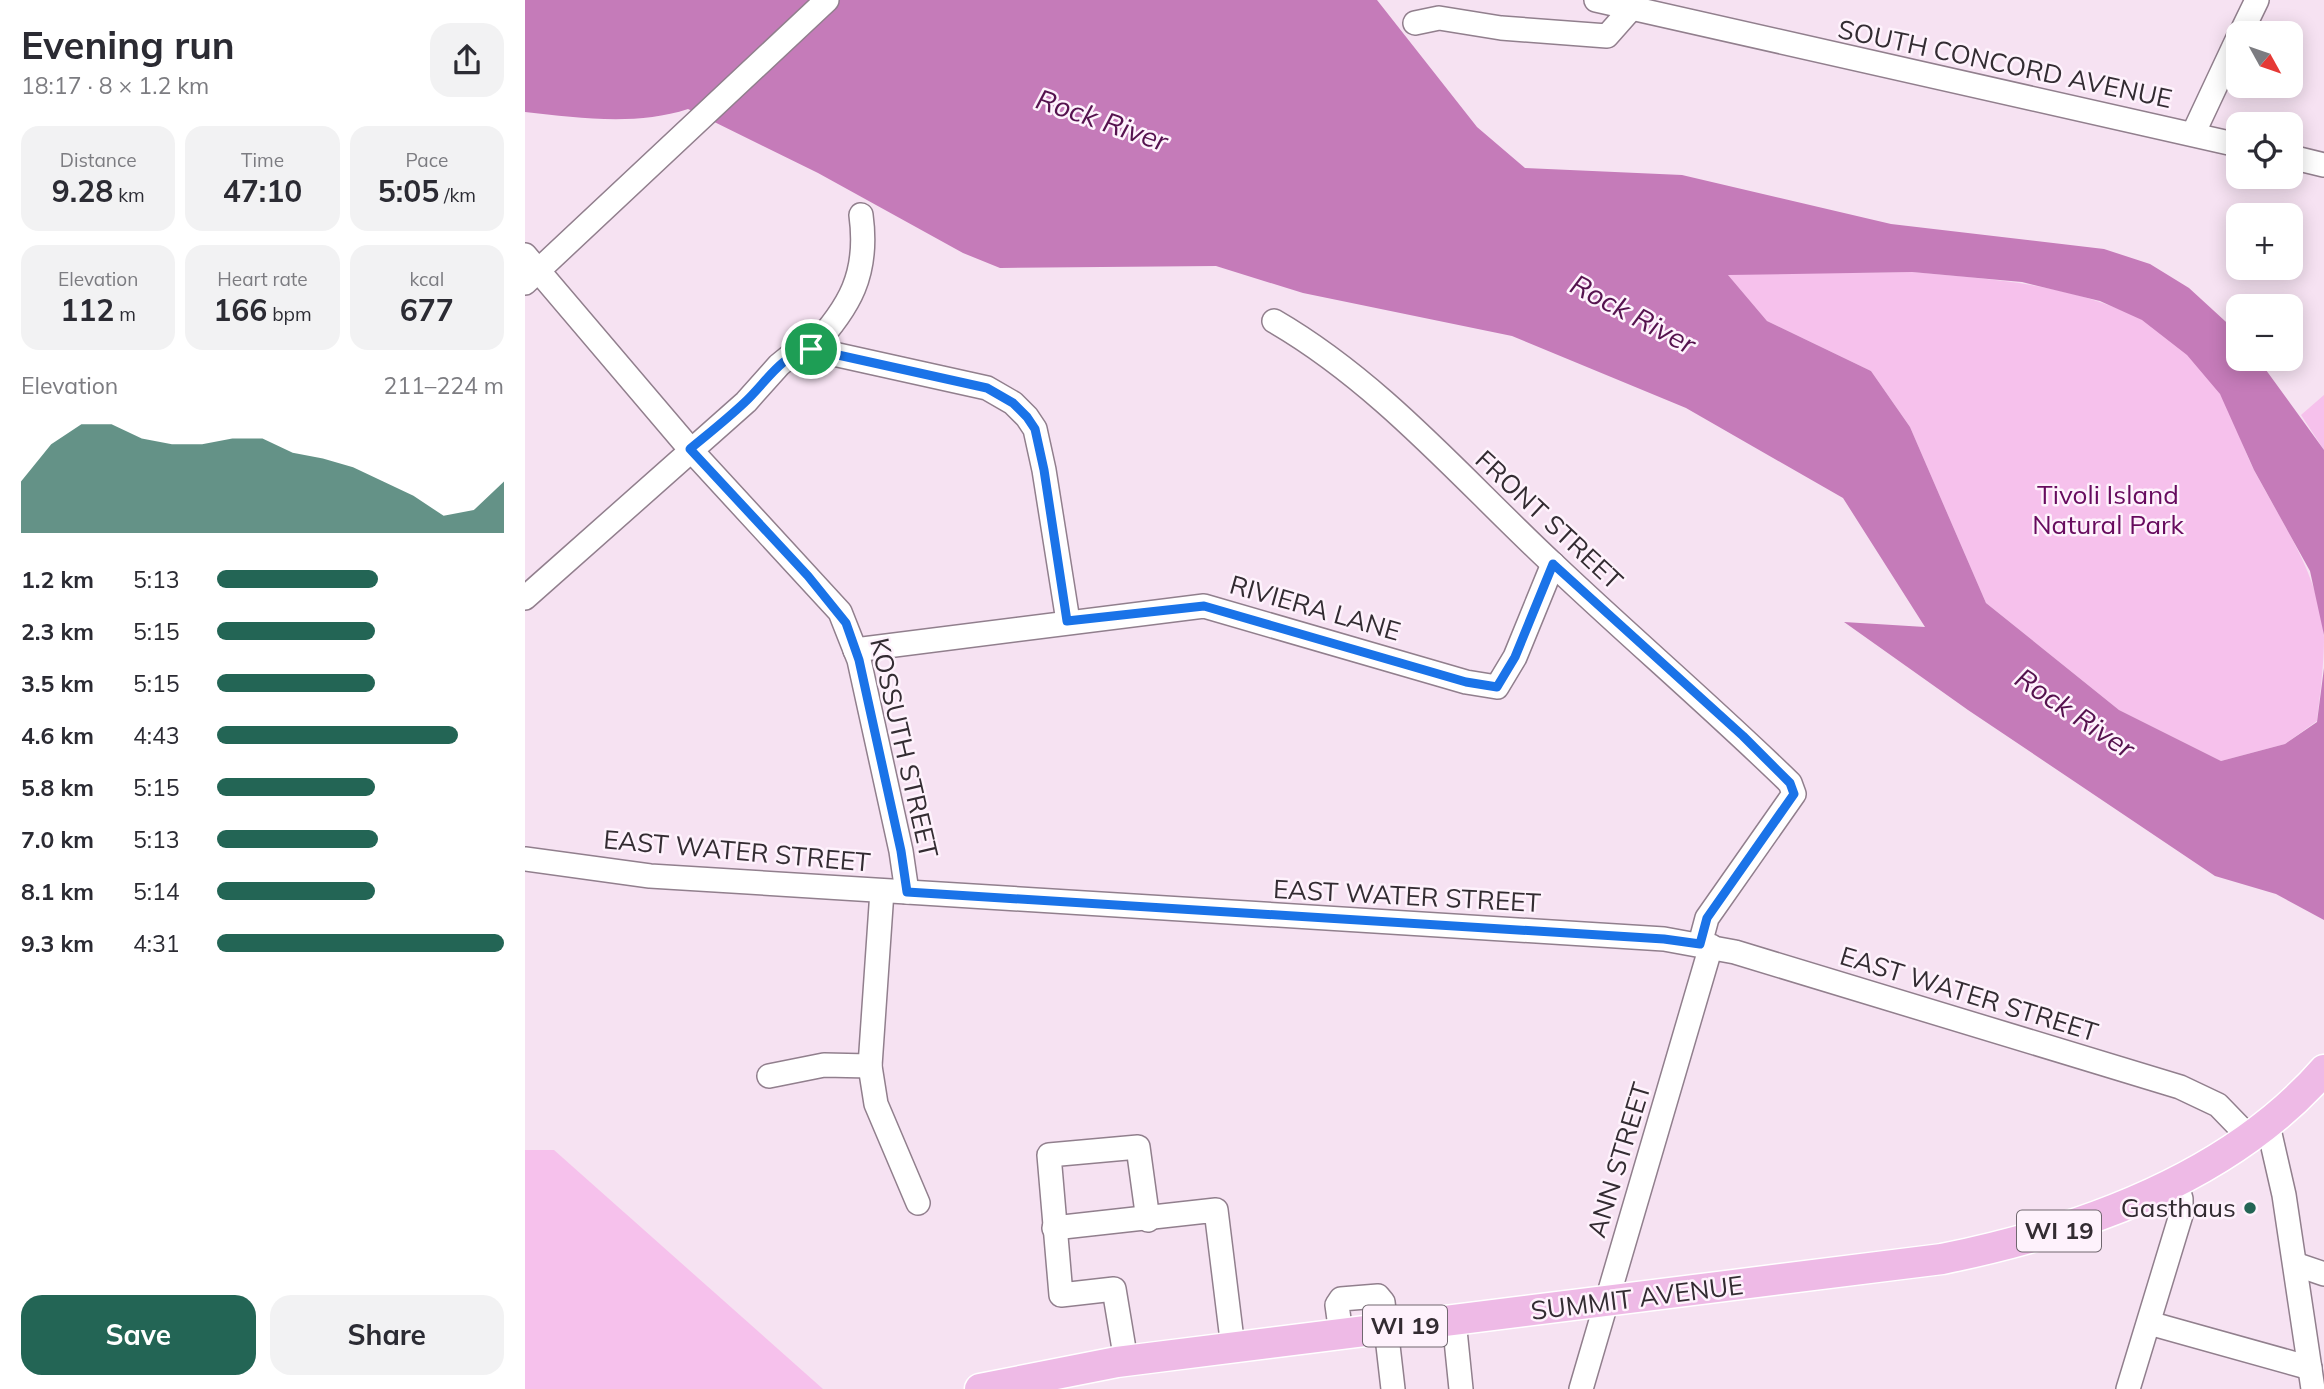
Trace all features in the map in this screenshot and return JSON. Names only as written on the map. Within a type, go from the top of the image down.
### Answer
[{"type":"main road","name":"WI 19","points":[[2259,1131],[2324,1070]]},
{"type":"main road","name":"SUMMIT AVENUE","points":[[980,1389],[1052,1382],[1126,1361],[1942,1259],[1999,1248],[2090,1220],[2176,1182],[2259,1131]]},
{"type":"street","points":[[530,270],[699,120],[827,0]]},
{"type":"street","name":"SOUTH CONCORD AVENUE","points":[[1596,0],[2226,142]]},
{"type":"street","points":[[2246,21],[2256,0]]},
{"type":"street","points":[[1415,23],[1439,18],[1501,28],[1607,36],[1630,9]]},
{"type":"street","points":[[2193,134],[2226,64]]},
{"type":"street","points":[[2303,160],[2324,165]]},
{"type":"street","points":[[811,349],[835,323],[855,287],[863,248],[861,215]]},
{"type":"street","name":"KOSSUTH STREET","points":[[530,270],[840,612],[855,650],[901,851],[907,892]]},
{"type":"street","name":"FRONT STREET","points":[[1274,321],[1337,361],[1387,404],[1553,564],[1778,771]]},
{"type":"street","points":[[525,598],[746,402],[779,365],[795,352],[811,349],[987,388],[1013,403],[1027,417],[1035,429],[1044,470],[1067,621]]},
{"type":"street","name":"RIVIERA LANE","points":[[855,650],[1067,621],[1204,606],[1466,682],[1497,687],[1515,657],[1553,564]]},
{"type":"street","name":"ANN STREET","points":[[1581,1389],[1705,945],[1707,918],[1794,794],[1790,783],[1778,771]]},
{"type":"street","name":"EAST WATER STREET","points":[[525,859],[650,876],[1664,939],[1705,945],[2181,1087],[2218,1105],[2259,1131]]},
{"type":"street","points":[[882,891],[870,1066],[876,1104],[918,1203]]},
{"type":"street","points":[[769,1076],[824,1065],[870,1066]]},
{"type":"street","points":[[2149,1323],[2311,1379],[2284,1195],[2259,1131]]},
{"type":"street","points":[[1126,1361],[1114,1289],[1061,1295],[1049,1155],[1138,1147],[1148,1220]]},
{"type":"street","points":[[2128,1389],[2181,1215],[2181,1199],[2176,1182]]},
{"type":"street","points":[[1054,1228],[1148,1220],[1216,1210],[1233,1348]]},
{"type":"street","points":[[2295,1264],[2324,1274]]},
{"type":"street","points":[[1454,1321],[1461,1389]]},
{"type":"street","points":[[1386,1328],[1393,1389]]},
{"type":"green space","name":"Tivoli Island Natural Park","points":[[1912,272],[2028,284],[2112,306],[2150,324],[2173,341],[2213,383],[2225,403],[2250,462],[2298,551],[2315,592],[2324,637],[2317,721],[2285,744],[2221,761],[2119,710],[1986,603],[1910,427],[1871,371],[1767,321],[1727,274]]},
{"type":"green space","points":[[2324,395],[2324,450],[2301,415]]},
{"type":"green space","points":[[525,1150],[554,1150],[823,1389],[525,1389]]},
{"type":"water","name":"Rock River","points":[[525,0],[1377,0],[1477,127],[1525,168],[1682,175],[1891,224],[2104,249],[2150,264],[2189,288],[2226,322],[2226,371],[2267,371],[2324,450],[2324,635],[2310,571],[2254,470],[2220,394],[2187,355],[2142,320],[2100,301],[2022,282],[1912,272],[1728,275],[1767,321],[1871,371],[1910,427],[1986,603],[2119,710],[2221,761],[2285,744],[2317,722],[2324,668],[2324,920],[2276,894],[2215,876],[1968,710],[1844,622],[1925,627],[1843,498],[1686,408],[1512,336],[1303,293],[1216,266],[1000,268],[963,253],[818,173],[688,109],[628,119],[525,112]]},
{"type":"place","name":"Gasthaus","points":[[2250,1208]]},
{"type":"route","points":[[811,349],[987,388],[1013,403],[1027,417],[1035,429],[1044,470],[1067,621],[1204,606],[1466,682],[1497,687],[1515,657],[1553,564],[1743,736],[1790,783],[1794,794],[1707,918],[1701,932],[1700,944],[1664,939],[907,892],[901,851],[859,660],[846,623],[840,612],[808,576],[690,449],[746,402],[779,365],[795,352],[811,349]]}]
